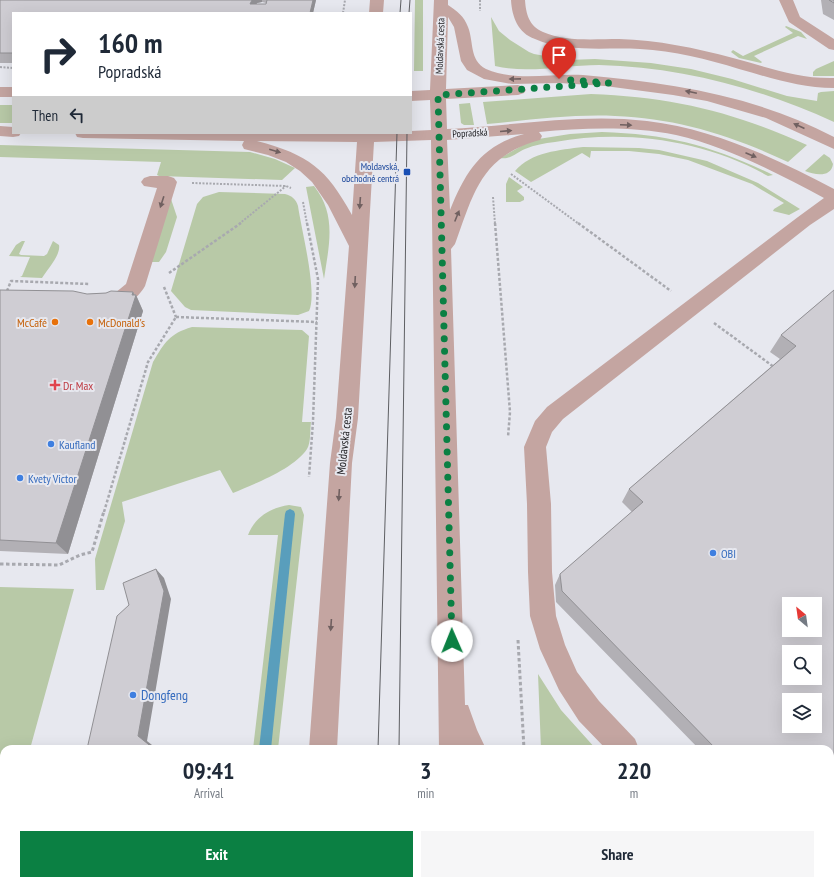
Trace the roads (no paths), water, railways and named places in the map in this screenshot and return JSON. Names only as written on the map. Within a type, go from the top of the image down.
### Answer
[{"type":"street","points":[[376,12],[377,0]]},
{"type":"street","points":[[518,0],[519,13],[524,24],[528,30],[541,37],[585,42],[628,44],[675,50],[725,60],[796,81],[834,83]]},
{"type":"street","points":[[790,0],[794,18],[805,28],[834,46]]},
{"type":"street","name":"Moldavská cesta","points":[[441,4],[458,21],[469,63],[474,69],[487,75],[506,79],[570,79],[609,83]]},
{"type":"street","name":"Moldavská cesta","points":[[441,4],[438,95],[453,745]]},
{"type":"street","points":[[412,96],[609,83],[668,88],[729,101],[778,117],[834,144]]},
{"type":"street","points":[[0,92],[12,92]]},
{"type":"street","points":[[587,124],[654,127],[709,139],[765,161],[834,196]]},
{"type":"street","name":"Moldavská cesta","points":[[442,252],[473,181],[489,158],[519,141],[544,133],[587,124]]},
{"type":"street","name":"Popradská","points":[[125,134],[209,136],[440,135],[587,124]]},
{"type":"street","points":[[0,131],[12,132]]},
{"type":"street","name":"Moldavská cesta","points":[[323,745],[341,464],[347,418],[357,243],[366,135]]},
{"type":"street","name":"Popradská","points":[[209,136],[280,152],[307,166],[318,175],[325,185],[357,243]]},
{"type":"street","points":[[86,298],[89,301],[99,303],[113,302],[131,292],[135,286],[168,182],[150,182]]},
{"type":"street","points":[[621,745],[589,711],[568,681],[553,649],[543,616],[540,572],[539,504],[535,447],[543,427],[555,413],[834,200]]},
{"type":"street","points":[[453,703],[465,737],[470,745]]},
{"type":"waterway","points":[[265,745],[290,514]]},
{"type":"tram line","points":[[400,12],[401,0]]},
{"type":"tram line","points":[[409,12],[410,0]]},
{"type":"tram line","points":[[378,745],[397,134]]},
{"type":"tram line","points":[[399,745],[407,134]]},
{"type":"place","name":"Moldavská, obchodné centrá","points":[[407,172]]},
{"type":"place","name":"McCafé","points":[[55,322]]},
{"type":"place","name":"McDonald's","points":[[90,322]]},
{"type":"place","name":"Dr. Max","points":[[55,385]]},
{"type":"place","name":"Kaufland","points":[[51,444]]},
{"type":"place","name":"Kvety Victor","points":[[20,478]]},
{"type":"place","name":"OBI","points":[[713,553]]},
{"type":"place","name":"Dongfeng","points":[[133,695]]}]
